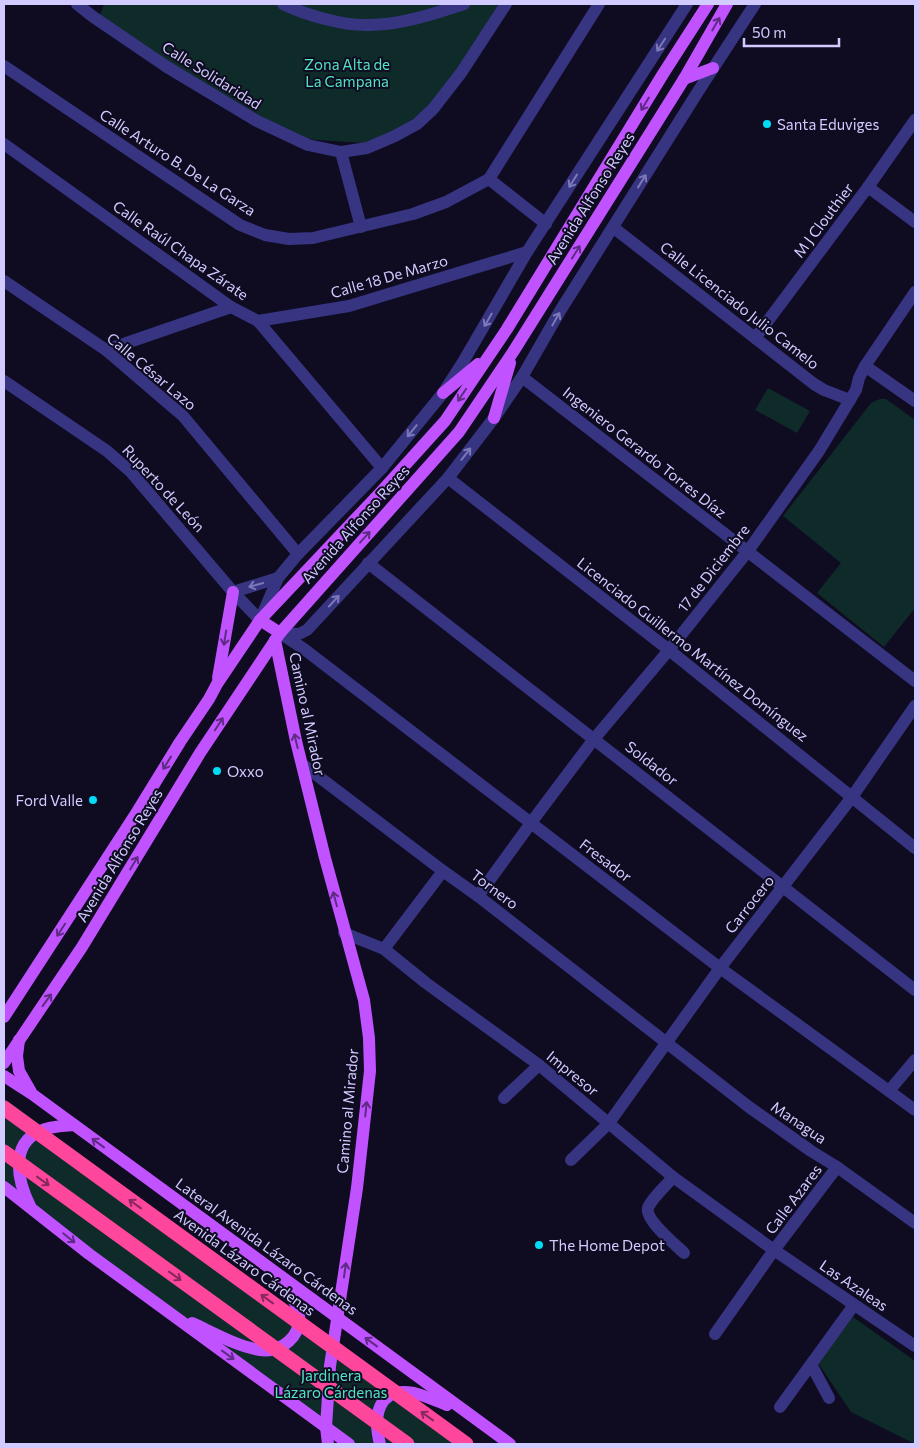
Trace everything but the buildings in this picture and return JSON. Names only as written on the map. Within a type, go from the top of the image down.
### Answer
[{"type":"highway","name":"Avenida Lázaro Cárdenas","points":[[4,1108],[466,1444]]},
{"type":"highway","points":[[4,1152],[407,1444]]},
{"type":"main road","name":"Avenida Alfonso Reyes","points":[[4,1018],[217,684],[260,620],[380,494],[445,421],[490,355],[708,4]]},
{"type":"main road","name":"Avenida Alfonso Reyes","points":[[4,1063],[82,947],[200,753],[278,636],[460,432],[513,352],[684,79],[727,4]]},
{"type":"main road","points":[[684,79],[713,68]]},
{"type":"main road","points":[[494,418],[513,352]]},
{"type":"main road","points":[[443,393],[490,355]]},
{"type":"main road","points":[[217,684],[233,592]]},
{"type":"main road","points":[[260,620],[278,636]]},
{"type":"main road","name":"Camino al Mirador","points":[[278,636],[302,764],[344,933],[364,1000],[369,1038],[370,1071],[357,1188],[330,1366],[326,1427],[328,1444]]},
{"type":"main road","points":[[19,1040],[17,1056],[20,1071],[32,1094]]},
{"type":"main road","name":"Lateral Avenida Lázaro Cárdenas","points":[[4,1076],[32,1094],[510,1444]]},
{"type":"main road","points":[[31,1207],[18,1175],[18,1164],[24,1145],[39,1131],[50,1127],[74,1125]]},
{"type":"main road","points":[[4,1187],[89,1254],[349,1444]]},
{"type":"main road","points":[[169,1313],[247,1347],[266,1351],[279,1347],[293,1338],[299,1323],[299,1312],[293,1299],[269,1268]]},
{"type":"main road","points":[[380,1444],[376,1419],[382,1403],[391,1396],[400,1393],[412,1393],[428,1397],[466,1412]]},
{"type":"street","name":"Calle Solidaridad","points":[[77,4],[167,67],[257,122],[308,145],[341,152],[366,148],[417,124],[433,109],[461,73],[504,4]]},
{"type":"street","points":[[283,4],[312,15],[368,26],[396,23],[464,4]]},
{"type":"street","name":"Calle Arturo B. De La Garza","points":[[4,66],[240,225],[265,235],[289,239],[313,238],[413,214],[446,202],[489,179],[599,4]]},
{"type":"street","points":[[260,620],[278,578],[298,554],[382,468],[443,393],[527,252],[609,122],[687,4]]},
{"type":"street","points":[[278,636],[299,634],[306,630],[448,478],[494,418],[755,4]]},
{"type":"street","name":"M J Clouthier","points":[[754,338],[915,120]]},
{"type":"street","name":"Calle Raúl Chapa Zárate","points":[[4,144],[231,307],[258,321],[382,468]]},
{"type":"street","points":[[341,152],[361,228]]},
{"type":"street","points":[[489,179],[546,224]]},
{"type":"street","points":[[868,186],[915,222]]},
{"type":"street","name":"Calle Licenciado Julio Camelo","points":[[614,228],[754,338],[824,390],[850,400]]},
{"type":"street","name":"Calle 18 De Marzo","points":[[258,321],[349,306],[527,252]]},
{"type":"street","name":"Calle César Lazo","points":[[4,281],[106,350],[183,416],[298,554]]},
{"type":"street","name":"17 de Diciembre","points":[[478,896],[594,739],[669,650],[748,551],[819,451],[850,400],[865,366],[915,292]]},
{"type":"street","points":[[106,350],[231,307]]},
{"type":"street","points":[[865,366],[915,401]]},
{"type":"street","name":"Ingeniero Gerardo Torres Díaz","points":[[522,376],[915,681]]},
{"type":"street","name":"Ruperto de León","points":[[4,381],[107,451],[131,472],[233,592],[260,620]]},
{"type":"street","name":"Licenciado Guillermo Martínez Domínguez","points":[[448,478],[669,650],[915,848]]},
{"type":"street","name":"Soldador","points":[[368,563],[915,990]]},
{"type":"street","points":[[233,592],[278,578]]},
{"type":"street","name":"Fresador","points":[[278,636],[304,649],[720,968],[915,1110]]},
{"type":"street","name":"Carrocero","points":[[571,1160],[609,1123],[720,968],[852,797],[915,706]]},
{"type":"street","name":"Tornero","points":[[302,764],[442,871],[478,896],[666,1044]]},
{"type":"street","points":[[384,949],[442,871]]},
{"type":"street","name":"Impresor","points":[[344,933],[384,949],[426,983],[539,1065],[673,1177],[774,1250]]},
{"type":"street","name":"Managua","points":[[666,1044],[768,1121],[837,1167],[915,1223]]},
{"type":"street","points":[[889,1092],[915,1060]]},
{"type":"street","points":[[504,1098],[539,1065]]},
{"type":"street","name":"Calle Azares","points":[[715,1334],[774,1250],[837,1167]]},
{"type":"street","points":[[673,1177],[649,1206],[647,1213],[651,1221],[684,1253]]},
{"type":"street","name":"Las Azaleas","points":[[774,1250],[915,1346]]},
{"type":"street","points":[[780,1407],[812,1366],[854,1305]]},
{"type":"street","points":[[812,1366],[829,1398]]},
{"type":"green space","name":"Zona Alta de La Campana","points":[[104,4],[500,4],[423,121],[364,143],[304,139],[209,90],[98,21]]},
{"type":"green space","points":[[768,388],[810,411],[797,433],[755,410]]},
{"type":"green space","points":[[880,399],[886,399],[915,420],[915,608],[884,647],[817,593],[841,563],[783,516],[871,403]]},
{"type":"green space","name":"Jardinera Lázaro Cárdenas","points":[[4,1098],[473,1444],[354,1444],[4,1184]]},
{"type":"green space","points":[[853,1317],[915,1361],[915,1444],[851,1412],[818,1363]]},
{"type":"place","name":"Santa Eduviges","points":[[767,124]]},
{"type":"place","name":"Oxxo","points":[[217,771]]},
{"type":"place","name":"Ford Valle","points":[[93,800]]},
{"type":"place","name":"The Home Depot","points":[[539,1245]]}]
